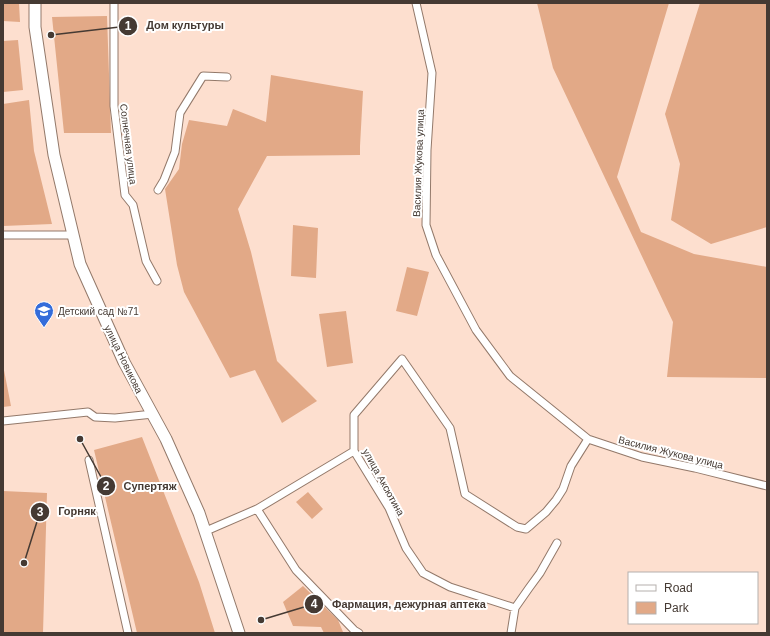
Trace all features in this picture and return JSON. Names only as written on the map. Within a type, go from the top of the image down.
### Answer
[{"type":"main road","name":"улица Новикова","points":[[35,3],[35,27],[54,155],[80,264],[124,362],[166,439],[199,513],[238,633]]},
{"type":"street","name":"Солнечная улица","points":[[114,3],[114,106],[125,195],[133,205],[146,261],[157,281]]},
{"type":"street","name":"Василия Жукова улица","points":[[416,3],[432,73],[427,150],[426,225],[436,255],[476,330],[510,376],[588,439],[642,457],[695,468],[767,486]]},
{"type":"street","points":[[158,190],[164,180],[174,152],[180,113],[203,76],[227,77]]},
{"type":"street","points":[[3,235],[73,235]]},
{"type":"street","name":"улица Аксютина","points":[[515,608],[450,587],[423,573],[406,548],[389,508],[354,451],[354,415],[402,359],[450,428],[465,494],[517,527],[526,529],[546,512],[556,500],[563,489],[571,466],[588,439]]},
{"type":"street","points":[[3,421],[88,412],[95,417],[115,418],[153,414]]},
{"type":"street","points":[[206,531],[257,509],[354,451]]},
{"type":"street","points":[[89,460],[128,633]]},
{"type":"street","points":[[257,509],[296,570],[354,630],[359,633]]},
{"type":"street","points":[[512,633],[515,608],[540,573],[557,543]]},
{"type":"green space","points":[[3,3],[19,3],[20,22],[3,21]]},
{"type":"green space","points":[[537,3],[669,3],[617,177],[641,232],[694,254],[767,267],[767,378],[667,377],[673,322],[553,68]]},
{"type":"green space","points":[[700,3],[767,3],[767,227],[711,244],[671,220],[680,164],[665,114]]},
{"type":"green space","points":[[107,16],[111,133],[64,133],[52,17]]},
{"type":"green space","points":[[18,40],[23,90],[3,92],[3,41]]},
{"type":"green space","points":[[271,75],[363,91],[360,155],[267,156],[238,209],[251,252],[277,361],[317,401],[282,423],[255,370],[230,378],[184,292],[177,265],[165,189],[179,169],[182,144],[189,120],[227,126],[233,109],[266,122]]},
{"type":"green space","points":[[29,100],[34,151],[52,224],[3,226],[3,104]]},
{"type":"green space","points":[[293,225],[318,228],[316,278],[291,276]]},
{"type":"green space","points":[[407,267],[429,272],[417,316],[396,311]]},
{"type":"green space","points":[[346,311],[353,363],[327,367],[319,314]]},
{"type":"green space","points":[[3,365],[11,406],[3,407]]},
{"type":"green space","points":[[142,437],[199,582],[215,633],[137,633],[94,450]]},
{"type":"green space","points":[[3,491],[47,493],[43,633],[3,633]]},
{"type":"green space","points":[[308,492],[323,509],[312,519],[296,502]]},
{"type":"green space","points":[[303,586],[338,620],[343,632],[342,633],[324,633],[321,627],[293,626],[283,602]]},
{"type":"place","name":"Дом культуры","points":[[51,35]]},
{"type":"place","name":"Детский сад №71","points":[[44,328]]},
{"type":"place","name":"Супертяж","points":[[80,439]]},
{"type":"place","name":"Горняк","points":[[24,563]]},
{"type":"place","name":"Фармация, дежурная аптека","points":[[261,620]]}]
